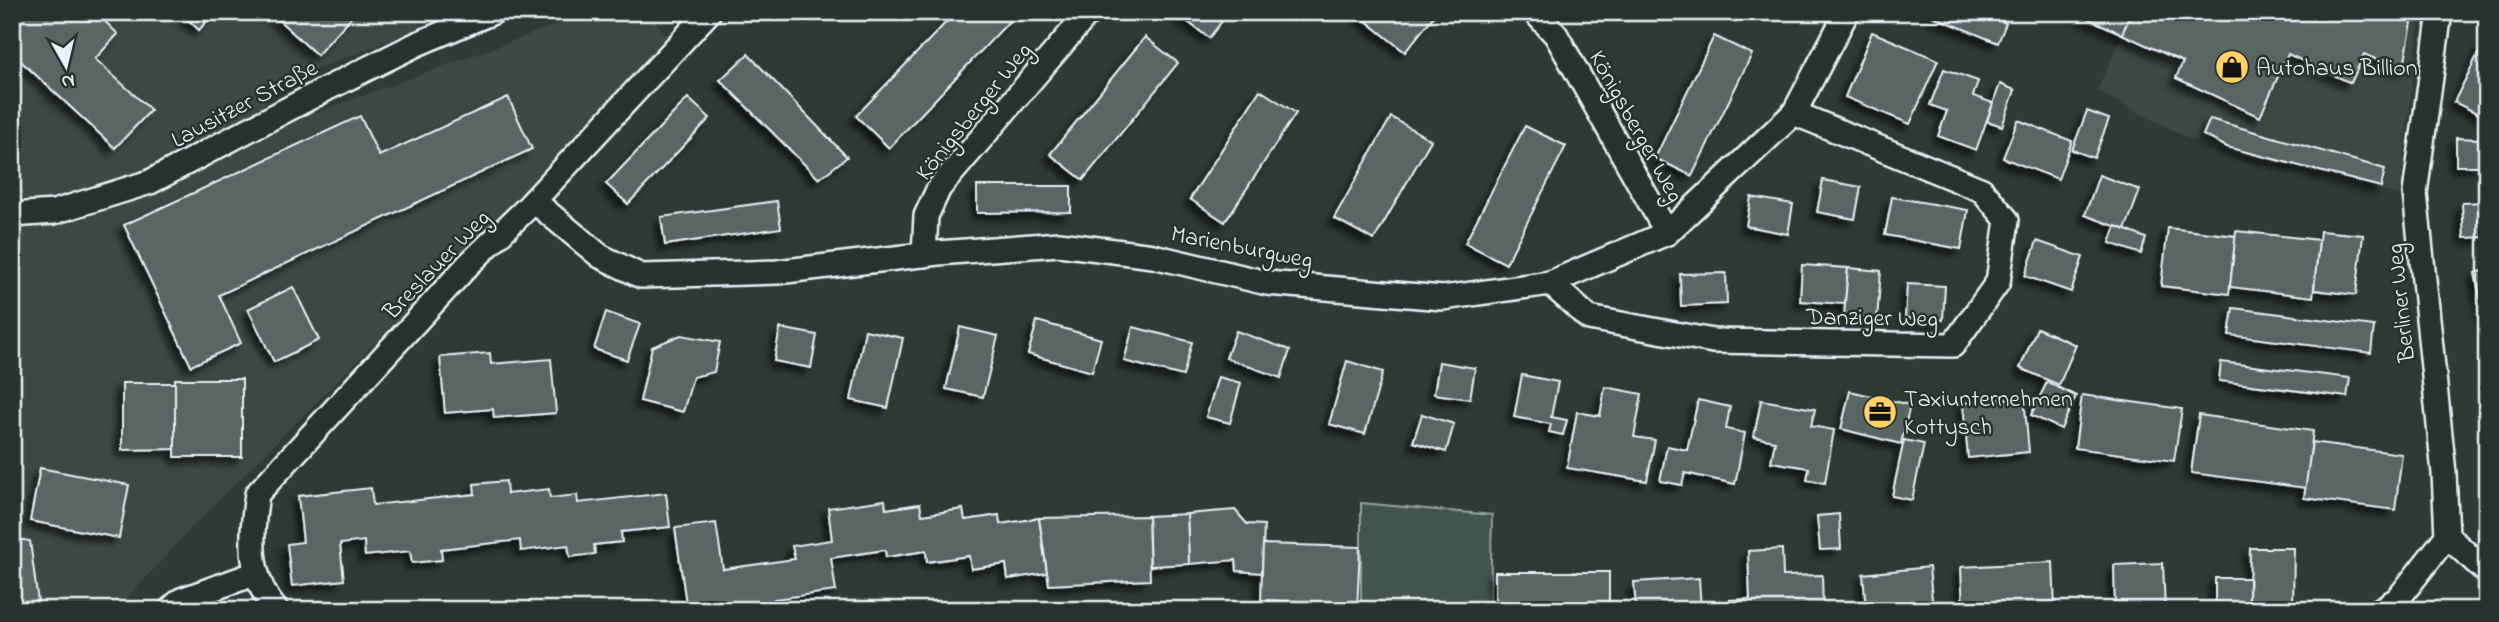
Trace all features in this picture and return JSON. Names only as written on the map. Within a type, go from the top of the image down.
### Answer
[{"type":"street","name":"Lausitzer Straße","points":[[12,215],[54,212],[150,182],[326,89],[423,41],[493,12]]},
{"type":"street","name":"Breslauer Weg","points":[[276,610],[254,574],[252,527],[257,494],[468,265],[534,201],[709,12]]},
{"type":"street","name":"Königsberger Weg","points":[[925,255],[926,216],[939,188],[1089,12]]},
{"type":"street","name":"Königsberger Weg","points":[[1535,12],[1556,35],[1667,233]]},
{"type":"street","name":"Marienburgweg","points":[[534,201],[600,256],[641,276],[777,272],[925,255],[1059,244],[1153,256],[1268,283],[1443,298],[1550,283],[1667,233],[1794,113],[1847,12]]},
{"type":"street","name":"Berliner Weg","points":[[2441,12],[2415,193],[2444,473],[2447,536]]},
{"type":"street","name":"Danziger Weg","points":[[1550,283],[1589,318],[1713,341],[1953,345],[1998,282],[2007,220],[1982,190],[1794,113]]},
{"type":"street","points":[[2380,610],[2398,599],[2447,536],[2487,572]]},
{"type":"street","points":[[170,610],[181,600],[254,574]]},
{"type":"shaded area","points":[[12,12],[412,12],[421,28],[256,93],[288,123],[591,12],[648,12],[673,43],[193,526],[116,610],[12,610]]},
{"type":"shaded area","points":[[2132,12],[2420,12],[2400,195],[2203,146],[2097,91]]},
{"type":"shaded area","points":[[1361,503],[1492,515],[1490,610],[1361,610]]},
{"type":"building","points":[[12,12],[95,12],[118,34],[95,59],[151,110],[115,148],[12,53]]},
{"type":"building","points":[[180,12],[215,12],[199,30]]},
{"type":"building","points":[[270,12],[356,12],[317,55]]},
{"type":"building","points":[[956,12],[1018,12],[889,148],[856,116]]},
{"type":"building","points":[[1175,12],[1229,12],[1209,38]]},
{"type":"building","points":[[1355,12],[1437,12],[1405,52]]},
{"type":"building","points":[[1923,12],[1980,12],[2006,23],[1998,43]]},
{"type":"building","points":[[2074,12],[2132,12],[2122,34]]},
{"type":"building","name":"Autohaus Billion","points":[[2132,12],[2414,12],[2403,71],[2364,54],[2351,83],[2288,54],[2260,117],[2176,78],[2183,62],[2122,34]]},
{"type":"building","points":[[1872,32],[1938,60],[1910,124],[1845,97]]},
{"type":"building","points":[[1714,36],[1752,54],[1692,176],[1655,158]]},
{"type":"building","points":[[2487,36],[2487,118],[2454,102]]},
{"type":"building","points":[[1145,37],[1178,63],[1083,180],[1050,154]]},
{"type":"building","points":[[748,54],[847,157],[819,179],[720,80]]},
{"type":"building","points":[[1944,69],[1978,81],[1973,96],[1993,103],[1976,150],[1938,136],[1947,111],[1930,105]]},
{"type":"building","points":[[2000,84],[2015,90],[2002,126],[1987,121]]},
{"type":"building","points":[[1260,90],[1296,113],[1225,222],[1190,199]]},
{"type":"building","points":[[508,97],[532,149],[219,295],[241,343],[191,366],[124,225],[360,116],[379,156]]},
{"type":"building","points":[[688,98],[710,118],[628,204],[606,184]]},
{"type":"building","points":[[2087,111],[2109,119],[2094,158],[2072,150]]},
{"type":"building","points":[[1391,117],[1431,140],[1374,240],[1334,218]]},
{"type":"building","points":[[2210,119],[2385,169],[2381,187],[2227,147],[2203,135]]},
{"type":"building","points":[[2018,120],[2072,141],[2058,179],[2003,158]]},
{"type":"building","points":[[1525,126],[1566,146],[1506,264],[1465,243]]},
{"type":"building","points":[[2456,138],[2480,139],[2480,166],[2456,166]]},
{"type":"building","points":[[2099,175],[2140,190],[2125,230],[2085,215]]},
{"type":"building","points":[[1823,180],[1861,187],[1855,219],[1817,212]]},
{"type":"building","points":[[977,186],[1071,186],[1071,212],[977,213]]},
{"type":"building","points":[[1751,197],[1793,204],[1788,234],[1746,226]]},
{"type":"building","points":[[1892,197],[1968,210],[1961,249],[1885,235]]},
{"type":"building","points":[[777,201],[781,228],[665,245],[661,217]]},
{"type":"building","points":[[2487,202],[2487,237],[2464,238],[2462,203]]},
{"type":"building","points":[[2116,226],[2146,238],[2141,254],[2110,243]]},
{"type":"building","points":[[2168,228],[2236,236],[2229,294],[2161,286]]},
{"type":"building","points":[[2236,231],[2319,240],[2313,297],[2230,287]]},
{"type":"building","points":[[2320,231],[2363,235],[2356,295],[2314,290]]},
{"type":"building","points":[[2037,241],[2083,257],[2071,292],[2025,276]]},
{"type":"building","points":[[1802,265],[1848,268],[1845,304],[1800,301]]},
{"type":"building","points":[[1848,268],[1881,271],[1877,319],[1844,316]]},
{"type":"building","points":[[2487,270],[2487,330],[2475,273]]},
{"type":"building","points":[[1726,273],[1727,304],[1681,306],[1680,274]]},
{"type":"building","points":[[1907,284],[1945,286],[1943,320],[1905,318]]},
{"type":"building","points":[[293,287],[319,340],[274,362],[248,309]]},
{"type":"building","points":[[2233,308],[2374,326],[2371,353],[2229,335]]},
{"type":"building","points":[[606,312],[640,324],[627,360],[594,349]]},
{"type":"building","points":[[1037,321],[1101,339],[1092,372],[1028,354]]},
{"type":"building","points":[[960,327],[998,336],[983,397],[946,389]]},
{"type":"building","points":[[1133,327],[1192,342],[1183,376],[1124,361]]},
{"type":"building","points":[[780,328],[817,335],[811,368],[774,361]]},
{"type":"building","points":[[2037,328],[2076,345],[2059,385],[2020,368]]},
{"type":"building","points":[[865,330],[903,338],[888,408],[851,400]]},
{"type":"building","points":[[1236,331],[1290,350],[1281,378],[1226,358]]},
{"type":"building","points":[[681,335],[720,342],[714,372],[693,377],[683,412],[640,401],[652,347]]},
{"type":"building","points":[[490,353],[491,364],[551,359],[556,413],[494,418],[493,409],[445,413],[440,357]]},
{"type":"building","points":[[1347,361],[1383,372],[1365,434],[1329,424]]},
{"type":"building","points":[[1439,362],[1475,368],[1470,399],[1434,394]]},
{"type":"building","points":[[2221,362],[2350,378],[2347,397],[2219,381]]},
{"type":"building","points":[[1522,375],[1558,382],[1551,417],[1567,420],[1563,435],[1549,432],[1551,424],[1514,417]]},
{"type":"building","points":[[1218,377],[1241,383],[1230,423],[1206,417]]},
{"type":"building","points":[[175,379],[242,379],[242,457],[175,457]]},
{"type":"building","points":[[2047,382],[2076,396],[2061,429],[2031,415]]},
{"type":"building","points":[[122,383],[175,383],[175,449],[122,450]]},
{"type":"building","points":[[1605,387],[1642,394],[1634,437],[1655,440],[1647,481],[1567,468],[1577,412],[1600,416]]},
{"type":"building","points":[[1850,391],[1910,405],[1901,444],[1841,429]]},
{"type":"building","points":[[2082,395],[2182,409],[2174,461],[2075,448]]},
{"type":"building","points":[[2024,397],[2029,452],[1968,458],[1963,403]]},
{"type":"building","points":[[1698,400],[1730,407],[1726,429],[1745,433],[1735,484],[1685,473],[1682,485],[1660,481],[1667,446],[1687,450]]},
{"type":"building","points":[[1761,400],[1815,409],[1811,426],[1834,430],[1825,483],[1807,480],[1809,468],[1771,462],[1775,441],[1754,437]]},
{"type":"building","points":[[1422,414],[1454,424],[1446,452],[1413,442]]},
{"type":"building","points":[[2199,415],[2313,431],[2306,488],[2191,473]]},
{"type":"building","points":[[1904,440],[1924,444],[1912,500],[1892,496]]},
{"type":"building","points":[[2312,442],[2402,454],[2395,510],[2304,498]]},
{"type":"building","points":[[40,468],[129,485],[119,538],[30,521]]},
{"type":"building","points":[[506,481],[507,494],[549,489],[550,498],[577,495],[578,503],[666,493],[670,527],[621,532],[622,542],[594,545],[595,554],[570,557],[568,545],[521,551],[520,540],[441,549],[442,560],[412,563],[410,551],[365,556],[364,541],[340,544],[344,580],[292,586],[287,544],[303,542],[298,496],[371,488],[373,505],[475,494],[474,484]]},
{"type":"building","points":[[885,500],[886,509],[920,504],[922,515],[963,509],[965,520],[999,515],[1000,524],[1039,518],[1047,573],[1008,579],[1006,564],[971,569],[969,556],[927,562],[926,551],[886,557],[885,550],[831,558],[836,591],[774,599],[775,610],[687,610],[675,528],[716,523],[723,569],[795,559],[792,546],[832,540],[828,508]]},
{"type":"building","points":[[1235,510],[1247,524],[1264,525],[1262,573],[1237,571],[1236,560],[1189,564],[1187,514]]},
{"type":"building","points":[[1187,514],[1189,564],[1150,566],[1148,516]]},
{"type":"building","points":[[1839,514],[1841,549],[1820,550],[1817,516]]},
{"type":"building","points":[[1148,516],[1150,580],[1049,585],[1039,518]]},
{"type":"building","points":[[12,538],[30,541],[39,610],[12,610]]},
{"type":"building","points":[[1263,544],[1360,547],[1357,610],[1308,610],[1308,602],[1261,600]]},
{"type":"building","points":[[2250,548],[2294,548],[2293,607],[2249,606]]},
{"type":"building","points":[[1782,549],[1783,576],[1822,575],[1823,610],[1729,610],[1729,600],[1750,599],[1748,551]]},
{"type":"building","points":[[2053,562],[2055,610],[1963,610],[1961,567]]},
{"type":"building","points":[[2163,563],[2165,610],[2115,610],[2114,565]]},
{"type":"building","points":[[1929,567],[1933,610],[1866,610],[1863,574]]},
{"type":"building","points":[[1495,572],[1609,572],[1609,610],[1495,610]]},
{"type":"building","points":[[1699,578],[1701,610],[1636,610],[1634,582]]},
{"type":"building","points":[[2215,578],[2249,578],[2249,610],[2215,610]]},
{"type":"place","name":"Autohaus Billion","points":[[2232,67]]},
{"type":"place","name":"Taxiunternehmen Kottysch","points":[[1880,412]]}]
